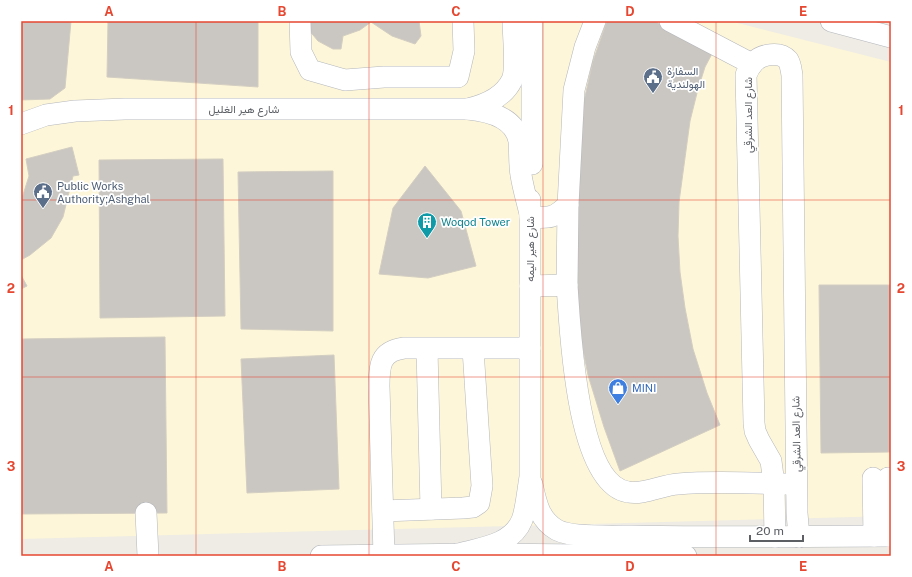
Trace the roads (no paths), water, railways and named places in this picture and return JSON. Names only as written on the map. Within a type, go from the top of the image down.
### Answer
[{"type":"street","points":[[300,21],[301,52],[310,70],[345,80],[384,77],[458,77],[464,51],[463,21]]},
{"type":"street","name":"شارع هير الغليل","points":[[468,109],[483,105],[496,98],[512,80],[514,71],[513,21]]},
{"type":"street","name":"شارع هير اليمه","points":[[458,554],[495,544],[513,534],[523,519],[530,477],[530,216],[533,131],[532,21]]},
{"type":"street","points":[[595,21],[574,90],[568,205],[567,286],[574,366],[581,415],[602,474],[614,486],[626,492],[641,492],[670,485],[694,483],[797,484]]},
{"type":"street","points":[[670,21],[752,64]]},
{"type":"street","points":[[831,21],[891,37]]},
{"type":"street","name":"شارع العد الشرقي","points":[[775,537],[772,461],[759,440],[755,431],[754,423],[746,76],[749,68],[755,60],[772,54],[781,55],[788,60],[792,75],[797,513],[799,537]]},
{"type":"street","name":"شارع هير الغليل","points":[[21,124],[46,115],[75,111],[125,109],[468,109],[485,111],[498,116],[510,124],[516,132],[519,140],[521,175],[530,216]]},
{"type":"street","points":[[530,216],[552,217],[558,215],[568,205]]},
{"type":"street","points":[[530,286],[567,286]]},
{"type":"street","points":[[384,555],[379,386],[380,365],[385,357],[394,350],[404,348],[530,348]]},
{"type":"street","points":[[382,511],[473,507],[479,504],[482,486],[473,348]]},
{"type":"street","points":[[427,349],[431,509]]},
{"type":"street","name":"شارع هير اليمه","points":[[530,477],[538,510],[548,524],[558,531],[582,535],[775,537]]},
{"type":"street","points":[[775,537],[885,536],[881,478]]},
{"type":"street","points":[[146,513],[148,556]]},
{"type":"street","points":[[321,556],[458,554],[686,556]]},
{"type":"place","name":"السفارة الهولندية","points":[[653,94]]},
{"type":"place","name":"Public Works Authority;Ashghal","points":[[43,209]]},
{"type":"place","name":"Woqod Tower","points":[[427,239]]},
{"type":"place","name":"MINI","points":[[618,405]]}]
